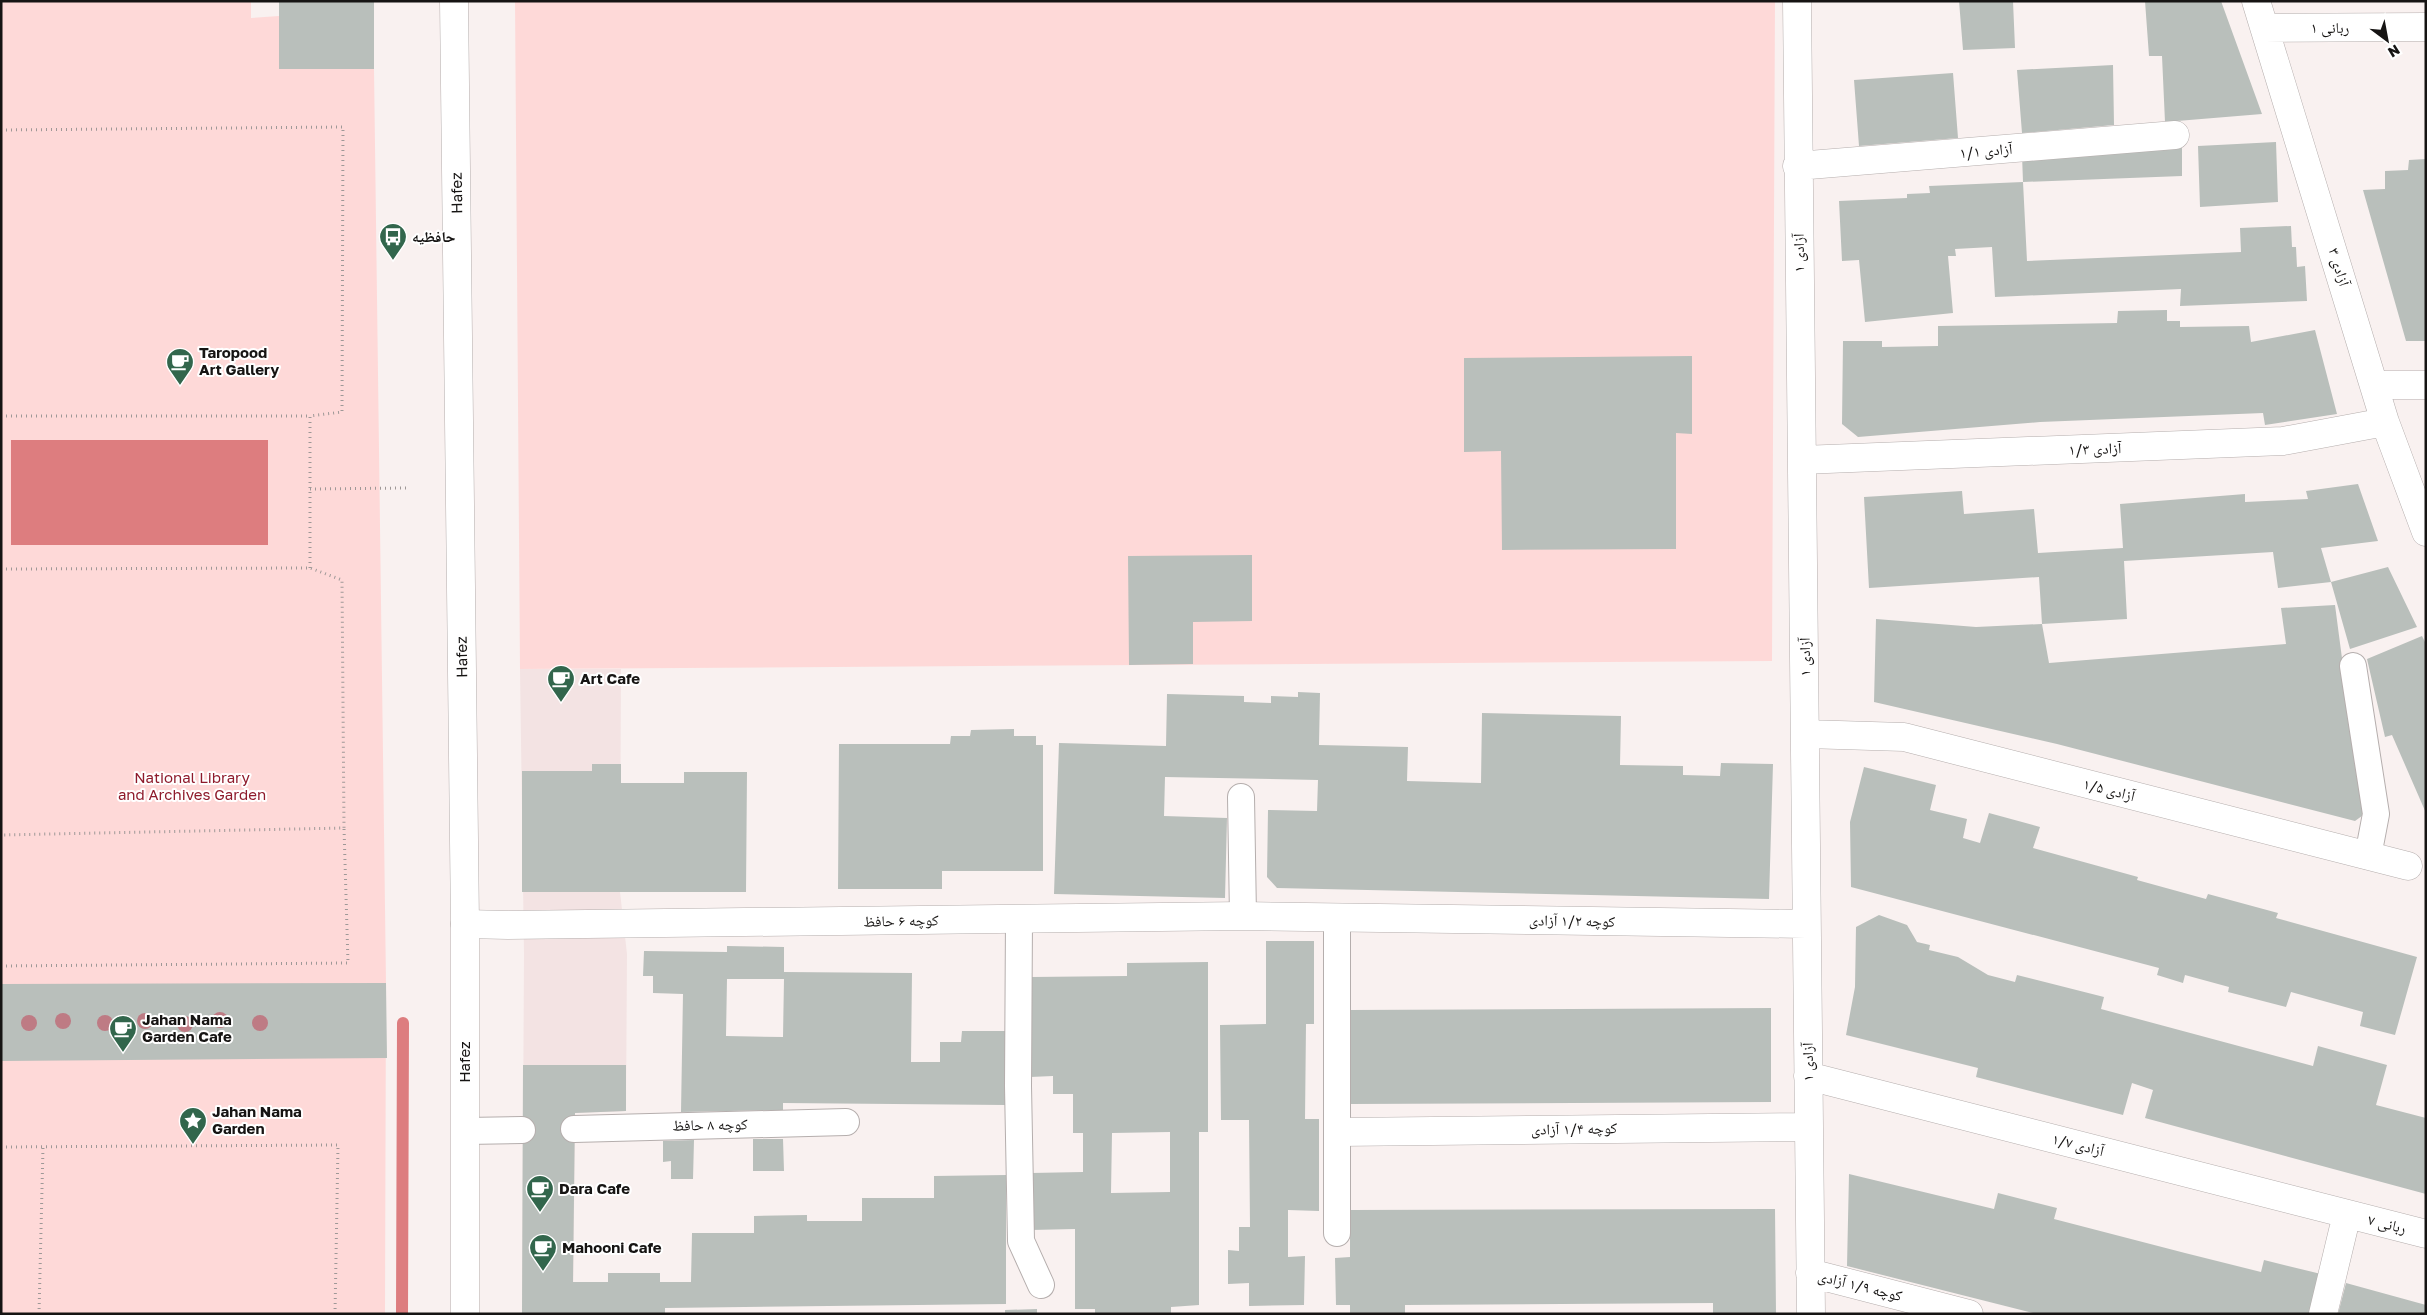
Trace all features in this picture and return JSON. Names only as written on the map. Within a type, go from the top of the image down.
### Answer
[{"type":"street","name":"Hafez","points":[[454,1],[466,1131],[465,1314]]},
{"type":"street","name":"آزادی ۱","points":[[1797,1],[1797,166],[1806,734],[1806,924],[1811,1314]]},
{"type":"street","name":"۳ آزادی","points":[[2256,1],[2376,385],[2385,422],[2426,532]]},
{"type":"street","name":"ربانی ۱","points":[[2265,28],[2426,27]]},
{"type":"street","name":"آزادی ۱/۱","points":[[1797,166],[2175,135]]},
{"type":"street","points":[[2376,385],[2426,385]]},
{"type":"street","name":"آزادی ۱/۳","points":[[1802,460],[2283,441],[2385,422]]},
{"type":"street","name":"آزادی ۱/۵","points":[[1806,734],[1904,737],[2408,866]]},
{"type":"street","name":"کوچه ۶ حافظ","points":[[464,924],[1243,916],[1337,917]]},
{"type":"street","name":"کوچه ۱/۲ آزادی","points":[[1337,917],[1806,924]]},
{"type":"street","name":"آزادی ۱/۷","points":[[1808,1076],[2347,1214]]},
{"type":"street","name":"کوچه ۱/۴ آزادی","points":[[1339,1132],[1809,1126]]},
{"type":"street","points":[[2323,1314],[2347,1214]]},
{"type":"street","name":"ربانی ۷","points":[[2347,1214],[2426,1234]]},
{"type":"street","name":"کوچه ۱/۹ آزادی","points":[[1810,1273],[1969,1314]]},
{"type":"lane","points":[[2353,666],[2376,814],[2368,856]]},
{"type":"lane","points":[[1241,797],[1243,916]]},
{"type":"lane","points":[[1337,917],[1339,1132],[1337,1234]]},
{"type":"lane","points":[[1019,919],[1018,1086],[1021,1241],[1041,1285]]},
{"type":"lane","name":"کوچه ۸ حافظ","points":[[574,1129],[846,1122]]},
{"type":"lane","points":[[466,1131],[522,1130]]},
{"type":"path","points":[[1,130],[343,127],[342,412],[310,416],[1,416]]},
{"type":"path","points":[[310,416],[310,568]]},
{"type":"path","points":[[310,489],[406,488]]},
{"type":"path","points":[[1,569],[310,568],[342,580],[344,828],[348,963],[1,966]]},
{"type":"path","points":[[1,835],[344,828]]},
{"type":"path","points":[[1,1147],[338,1145],[335,1314]]},
{"type":"path","points":[[39,1314],[43,1147]]},
{"type":"shaded area","points":[[11,440],[268,440],[268,545],[11,545]]},
{"type":"shaded area","points":[[520,669],[621,669],[620,892],[627,954],[626,1111],[575,1113],[573,1310],[522,1314],[524,954]]},
{"type":"green space","name":"National Library and Archives Garden","points":[[1,1],[251,1],[251,18],[279,16],[279,69],[374,69],[386,983],[385,1314],[1,1314]]},
{"type":"green space","points":[[515,1],[1775,1],[1772,661],[520,669]]},
{"type":"building","points":[[279,1],[374,1],[374,69],[279,69]]},
{"type":"building","points":[[1959,1],[2013,1],[2015,48],[1963,50]]},
{"type":"building","points":[[2145,1],[2221,1],[2262,114],[2165,122],[2162,56],[2149,56]]},
{"type":"building","points":[[2113,65],[2114,125],[2022,133],[2017,70]]},
{"type":"building","points":[[1953,73],[1958,138],[1859,146],[1854,80]]},
{"type":"building","points":[[2276,142],[2278,202],[2200,207],[2198,146]]},
{"type":"building","points":[[2182,148],[2182,176],[2023,182],[2022,155]]},
{"type":"building","points":[[2426,159],[2426,341],[2406,341],[2363,190],[2385,189],[2385,171],[2408,170],[2409,160]]},
{"type":"building","points":[[2023,182],[2027,261],[2241,252],[2240,228],[2291,226],[2292,247],[2296,247],[2297,267],[2305,266],[2307,301],[2180,306],[2181,289],[1995,297],[1992,247],[1955,249],[1956,256],[1948,256],[1953,313],[1865,322],[1859,260],[1842,261],[1839,201],[1907,198],[1907,194],[1930,193],[1929,186]]},
{"type":"building","points":[[2167,310],[2167,321],[2180,321],[2180,327],[2249,326],[2251,342],[2315,330],[2337,414],[2265,425],[2263,413],[2040,422],[1858,437],[1842,424],[1843,341],[1882,341],[1882,347],[1938,346],[1938,326],[2117,323],[2118,311]]},
{"type":"building","points":[[1692,356],[1692,434],[1676,433],[1676,549],[1502,550],[1501,451],[1464,452],[1464,358]]},
{"type":"building","points":[[2358,484],[2378,541],[2321,548],[2331,582],[2278,588],[2273,552],[2124,561],[2127,619],[2042,624],[2039,577],[1869,588],[1864,497],[1962,491],[1964,514],[2034,509],[2038,553],[2123,548],[2120,504],[2245,494],[2245,502],[2308,499],[2306,491]]},
{"type":"building","points":[[1252,555],[1252,621],[1193,622],[1193,664],[1129,665],[1128,556]]},
{"type":"building","points":[[2388,567],[2417,627],[2350,649],[2331,582]]},
{"type":"building","points":[[2335,605],[2351,727],[2366,813],[2355,821],[2057,744],[1874,702],[1876,619],[1976,627],[2042,624],[2049,663],[2286,644],[2281,608]]},
{"type":"building","points":[[2422,636],[2426,644],[2426,813],[2392,735],[2385,737],[2367,659]]},
{"type":"building","points":[[1298,692],[1320,693],[1319,745],[1408,747],[1407,781],[1481,783],[1482,713],[1621,716],[1620,765],[1683,766],[1683,775],[1720,776],[1721,763],[1773,764],[1769,899],[1277,888],[1267,877],[1268,810],[1317,811],[1318,780],[1165,777],[1164,816],[1227,818],[1225,898],[1054,894],[1059,743],[1166,746],[1167,694],[1244,696],[1244,702],[1271,703],[1271,696],[1298,697]]},
{"type":"building","points":[[1014,729],[1014,736],[1036,736],[1036,745],[1043,745],[1043,871],[942,871],[942,889],[838,889],[839,744],[950,744],[951,736],[970,736],[971,730]]},
{"type":"building","points":[[592,764],[621,764],[621,783],[684,783],[684,772],[747,772],[746,892],[522,892],[522,771],[592,771]]},
{"type":"building","points":[[1864,767],[1936,785],[1930,810],[1967,819],[1963,838],[1980,843],[1989,813],[2040,827],[2033,848],[2138,877],[2137,880],[2206,899],[2208,894],[2278,913],[2276,918],[2417,957],[2395,1035],[2360,1026],[2363,1012],[2291,992],[2286,1007],[2228,992],[2229,987],[2185,975],[2183,983],[2157,975],[2159,968],[1851,887],[1850,822]]},
{"type":"building","points":[[1879,915],[1907,925],[1917,942],[1930,945],[1929,950],[1958,957],[1988,975],[2015,982],[2017,975],[2104,997],[2101,1009],[2313,1066],[2318,1046],[2387,1065],[2376,1105],[2426,1118],[2426,1194],[2145,1118],[2153,1090],[2132,1083],[2123,1115],[1976,1077],[1978,1068],[1846,1035],[1855,987],[1856,927]]},
{"type":"building","points":[[1266,941],[1314,941],[1314,1024],[1306,1024],[1305,1119],[1319,1119],[1319,1211],[1288,1210],[1288,1257],[1305,1256],[1304,1305],[1249,1306],[1249,1283],[1228,1284],[1228,1250],[1239,1251],[1239,1227],[1250,1227],[1249,1120],[1221,1120],[1220,1025],[1266,1024]]},
{"type":"building","points":[[727,946],[784,947],[784,972],[912,973],[911,1062],[940,1062],[940,1042],[961,1042],[962,1031],[1006,1031],[1005,1105],[783,1103],[783,1110],[681,1112],[683,994],[653,993],[653,976],[643,976],[644,951],[727,952]],"holes":[[[727,979],[784,979],[783,1037],[726,1036]]]},
{"type":"building","points":[[1208,962],[1208,1132],[1199,1132],[1199,1305],[1171,1307],[1171,1314],[1095,1314],[1095,1309],[1075,1309],[1075,1229],[1031,1230],[1031,1173],[1083,1172],[1083,1133],[1073,1133],[1073,1094],[1053,1094],[1053,1076],[1030,1077],[1032,977],[1127,976],[1127,963]],"holes":[[[1170,1132],[1170,1192],[1111,1193],[1112,1133]]]},
{"type":"building","points":[[386,983],[387,1058],[1,1061],[1,984]]},
{"type":"building","points":[[1771,1008],[1771,1102],[1350,1104],[1350,1010]]},
{"type":"building","points":[[523,1065],[626,1065],[626,1111],[575,1113],[573,1282],[608,1282],[608,1273],[660,1273],[660,1282],[691,1282],[692,1233],[754,1233],[754,1216],[807,1215],[807,1221],[862,1221],[862,1198],[934,1198],[934,1176],[1006,1175],[1006,1304],[665,1308],[665,1314],[522,1314]]},
{"type":"building","points":[[753,1139],[783,1139],[784,1171],[753,1171]]},
{"type":"building","points":[[694,1140],[693,1179],[671,1179],[671,1161],[663,1162],[663,1141]]},
{"type":"building","points":[[1849,1174],[1994,1209],[1998,1193],[2057,1208],[2054,1219],[2185,1253],[2261,1272],[2264,1260],[2321,1274],[2311,1314],[2037,1314],[1847,1266]]},
{"type":"building","points":[[1775,1209],[1776,1314],[1713,1314],[1713,1303],[1405,1305],[1405,1314],[1350,1314],[1350,1305],[1336,1305],[1335,1258],[1350,1257],[1350,1210]]},
{"type":"building","points":[[2346,1283],[2426,1305],[2426,1314],[2338,1314]]},
{"type":"building","points":[[1037,1309],[1037,1314],[1005,1314],[1005,1310]]},
{"type":"waterway","points":[[402,1314],[403,1023]]},
{"type":"place","name":"حافظیه","points":[[393,261]]},
{"type":"place","name":"Taropood Art Gallery","points":[[180,386]]},
{"type":"place","name":"Art Cafe","points":[[561,703]]},
{"type":"place","name":"Jahan Nama Garden Cafe","points":[[123,1053]]},
{"type":"place","name":"Jahan Nama Garden","points":[[193,1145]]},
{"type":"place","name":"Dara Cafe","points":[[540,1213]]},
{"type":"place","name":"Mahooni Cafe","points":[[543,1272]]}]
